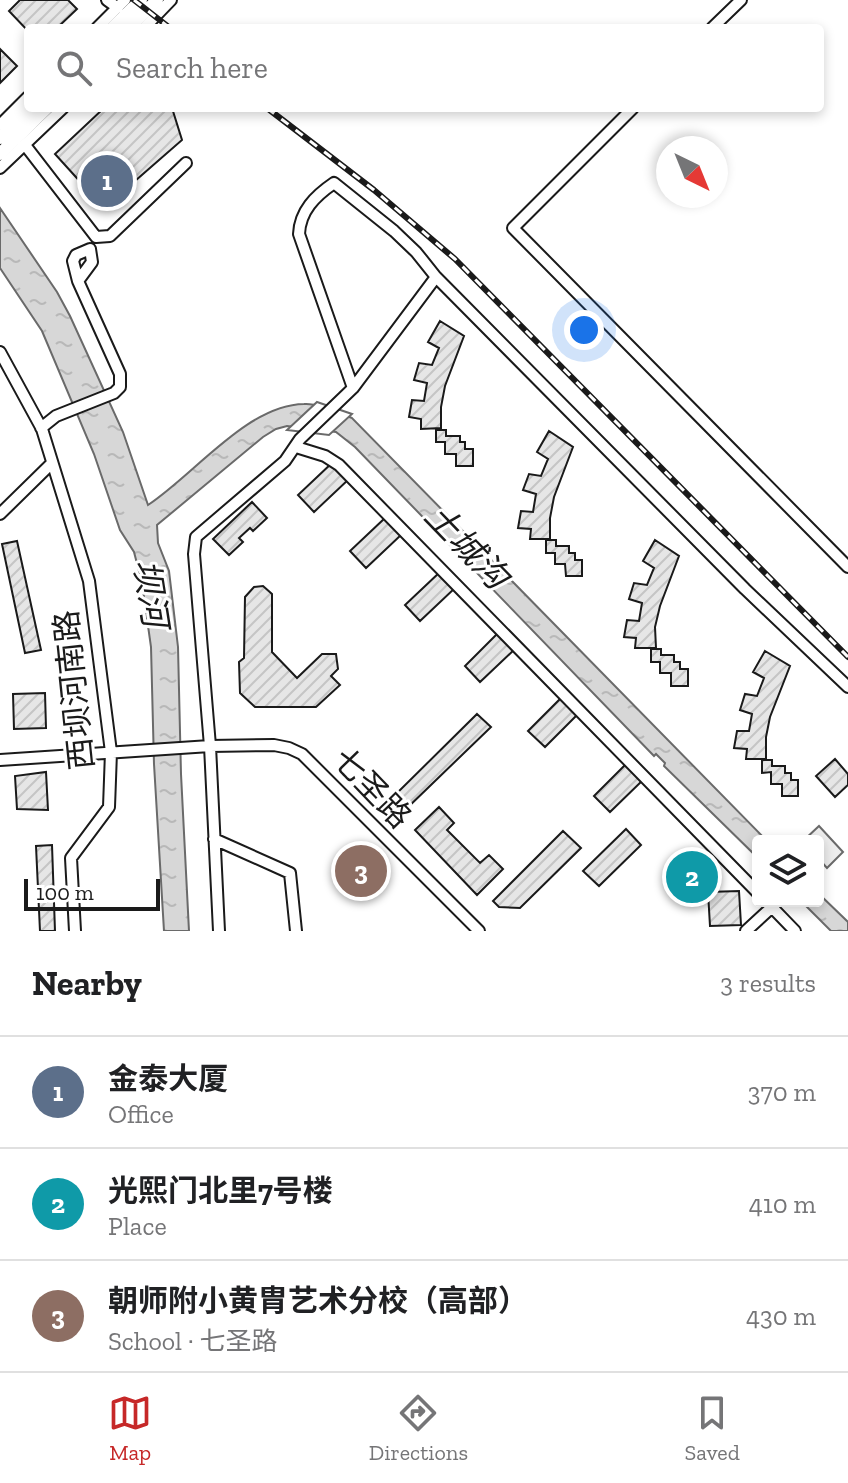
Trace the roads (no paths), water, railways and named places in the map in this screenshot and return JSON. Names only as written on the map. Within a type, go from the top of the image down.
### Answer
[{"type":"main road","points":[[116,24],[141,0]]},
{"type":"main road","points":[[133,24],[157,0]]},
{"type":"main road","points":[[0,138],[26,112]]},
{"type":"main road","points":[[0,154],[43,112]]},
{"type":"street","points":[[101,24],[121,4],[107,0]]},
{"type":"street","points":[[148,24],[171,0]]},
{"type":"street","points":[[716,24],[738,1]]},
{"type":"street","points":[[0,125],[24,101]]},
{"type":"street","points":[[0,168],[59,112]]},
{"type":"street","points":[[629,112],[513,228],[848,567]]},
{"type":"street","points":[[25,145],[96,237]]},
{"type":"street","points":[[96,237],[110,236],[186,163]]},
{"type":"street","points":[[353,388],[299,234],[300,217],[323,190],[334,183],[416,252],[436,277],[745,589],[848,687]]},
{"type":"street","points":[[41,428],[56,416],[114,393],[120,387],[120,374],[78,281],[73,261],[76,255],[90,249],[96,237]]},
{"type":"street","points":[[219,931],[205,746],[194,554],[196,537],[285,461],[298,443],[353,388],[436,277]]},
{"type":"street","name":"西坝河南路","points":[[0,352],[41,428],[89,581],[111,752],[109,807],[71,858],[75,931]]},
{"type":"street","points":[[298,443],[339,465],[752,887]]},
{"type":"street","points":[[0,514],[52,463]]},
{"type":"street","name":"七圣路","points":[[0,760],[205,746],[274,745],[302,754],[479,931]]},
{"type":"street","points":[[214,839],[290,873],[296,931]]},
{"type":"street","points":[[746,931],[766,907]]},
{"type":"street","points":[[772,907],[795,931]]},
{"type":"water","points":[[0,208],[70,316],[123,432],[148,505],[242,428],[283,407],[310,404],[352,418],[761,835],[752,835],[752,852],[664,766],[665,763],[656,754],[654,756],[355,447],[336,432],[287,426],[263,437],[157,525],[158,543],[169,571],[178,647],[189,931],[164,931],[151,647],[142,583],[134,552],[120,530],[94,454],[42,331],[0,268]]},
{"type":"water","points":[[824,899],[848,922],[848,931],[831,931],[807,907],[824,907]]},
{"type":"railway","points":[[134,0],[165,24]]},
{"type":"railway","points":[[272,112],[374,190],[455,259],[848,657]]},
{"type":"place","name":"金泰大厦","points":[[107,181]]},
{"type":"place","name":"朝师附小黄胄艺术分校（高部）","points":[[361,871]]},
{"type":"place","name":"光熙门北里7号楼","points":[[692,877]]},
{"type":"water label","name":"土城沟","points":[[467,546]]},
{"type":"water label","name":"坝河","points":[[151,593]]}]
